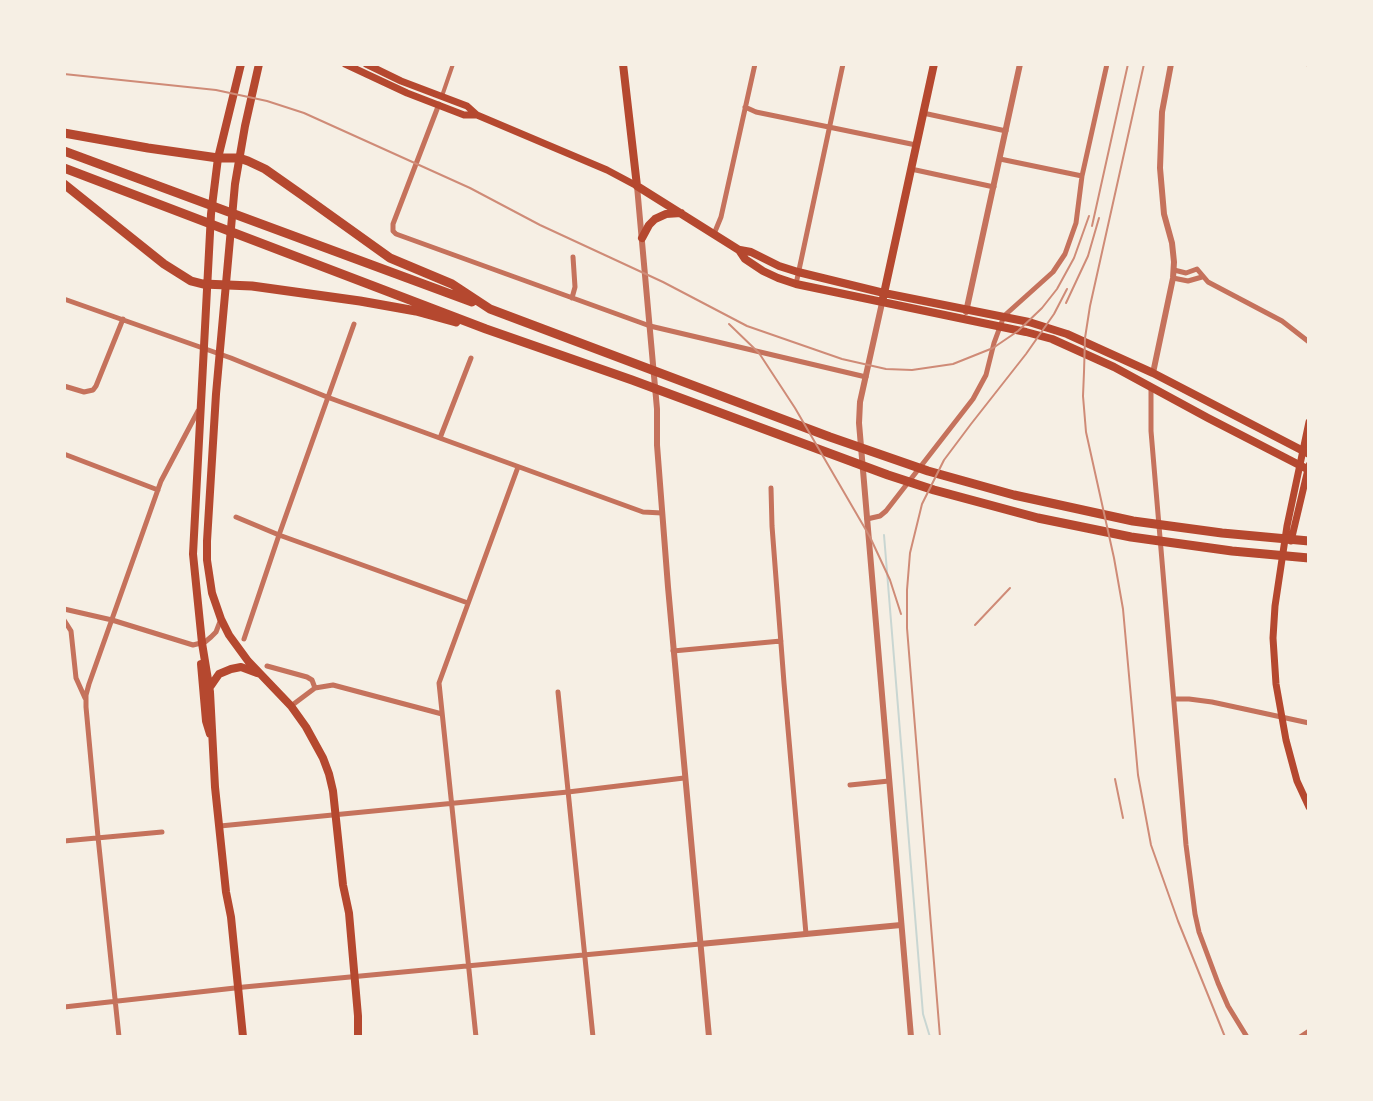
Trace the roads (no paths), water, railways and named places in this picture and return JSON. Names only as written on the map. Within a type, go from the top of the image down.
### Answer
[{"type":"highway","points":[[64,133],[218,158],[239,158],[265,169],[390,258],[452,284],[490,309]]},
{"type":"highway","points":[[64,151],[891,459],[968,483],[1087,512],[1172,527],[1309,541]]},
{"type":"highway","points":[[64,168],[486,329],[888,475],[961,498],[1082,528],[1173,544],[1309,558]]},
{"type":"highway","points":[[64,184],[164,264],[191,281],[360,301],[486,329]]},
{"type":"main road","points":[[345,64],[391,87],[467,106],[477,115],[607,170],[739,250],[798,272],[1053,329],[1117,355],[1306,452]]},
{"type":"main road","points":[[366,64],[440,101]]},
{"type":"main road","points":[[623,64],[637,186]]},
{"type":"main road","points":[[882,303],[934,64]]},
{"type":"main road","points":[[211,740],[210,687],[193,554],[195,488],[215,177],[240,65]]},
{"type":"main road","points":[[259,67],[235,184],[207,560],[212,593],[221,619],[239,650],[291,706],[323,758],[333,791],[349,913],[358,1037]]},
{"type":"main road","points":[[642,238],[655,219],[681,213]]},
{"type":"main road","points":[[739,250],[745,259],[763,271],[796,284],[1052,339],[1114,367],[1306,467]]},
{"type":"main road","points":[[1309,422],[1306,467],[1287,526],[1273,638],[1276,684],[1290,762],[1309,807]]},
{"type":"main road","points":[[202,643],[200,654],[206,721],[211,740],[243,1037]]},
{"type":"main road","points":[[210,687],[219,674],[231,669],[241,667],[262,675]]},
{"type":"street","points":[[453,64],[393,231],[650,326],[866,377]]},
{"type":"street","points":[[714,234],[721,217],[755,64]]},
{"type":"street","points":[[796,284],[843,64]]},
{"type":"street","points":[[965,319],[1020,64]]},
{"type":"street","points":[[867,519],[886,511],[973,399],[986,375],[1004,316],[1060,263],[1076,223],[1082,176],[1107,64]]},
{"type":"street","points":[[1153,373],[1173,274],[1174,252],[1164,214],[1160,168],[1162,112],[1171,64]]},
{"type":"street","points":[[745,107],[756,112],[917,145]]},
{"type":"street","points":[[923,113],[1006,131]]},
{"type":"street","points":[[1000,159],[1082,176]]},
{"type":"street","points":[[911,169],[994,187]]},
{"type":"street","points":[[637,186],[657,409],[673,651],[709,1037]]},
{"type":"street","points":[[572,298],[575,287],[573,257]]},
{"type":"street","points":[[1173,274],[1197,269],[1202,277],[1221,290],[1282,321],[1309,341]]},
{"type":"street","points":[[1173,274],[1188,281],[1202,277]]},
{"type":"street","points":[[64,299],[643,512],[662,513]]},
{"type":"street","points":[[882,303],[860,402],[859,423],[911,1037]]},
{"type":"street","points":[[64,386],[84,392],[93,390],[123,319]]},
{"type":"street","points":[[244,639],[354,324]]},
{"type":"street","points":[[440,438],[471,358]]},
{"type":"street","points":[[1151,387],[1151,431],[1186,845],[1195,914],[1218,983],[1247,1037]]},
{"type":"street","points":[[119,1037],[86,700],[158,490],[200,406]]},
{"type":"street","points":[[64,454],[158,490]]},
{"type":"street","points":[[476,1037],[439,691],[441,676],[518,467]]},
{"type":"street","points":[[771,488],[806,934]]},
{"type":"street","points":[[236,517],[468,603]]},
{"type":"street","points":[[64,609],[190,644],[202,643],[211,637],[221,619]]},
{"type":"street","points":[[64,620],[71,631],[76,678],[86,700]]},
{"type":"street","points":[[673,651],[781,641]]},
{"type":"street","points":[[267,666],[307,677],[315,688]]},
{"type":"street","points":[[291,706],[315,688],[333,685],[442,714]]},
{"type":"street","points":[[558,692],[593,1037]]},
{"type":"street","points":[[1174,699],[1212,702],[1309,723]]},
{"type":"street","points":[[219,826],[684,778]]},
{"type":"street","points":[[850,785],[889,781]]},
{"type":"street","points":[[64,841],[162,832]]},
{"type":"street","points":[[64,1007],[901,925]]},
{"type":"street","points":[[1300,1037],[1309,1031]]},
{"type":"lane","points":[[989,1037],[998,1036]]},
{"type":"waterway","points":[[884,535],[923,1014],[930,1037]]},
{"type":"railway","points":[[1092,226],[1128,64]]},
{"type":"railway","points":[[1144,64],[1090,306],[1085,338],[1083,396],[1086,432],[1123,609],[1138,775],[1151,845],[1225,1037]]},
{"type":"railway","points":[[64,74],[216,90],[304,113],[470,188],[747,326],[842,359],[886,369],[912,370],[953,364],[993,348],[1018,331],[1057,289],[1074,258],[1089,216]]},
{"type":"railway","points":[[1066,303],[1088,256],[1099,218]]},
{"type":"railway","points":[[940,1037],[907,628],[910,553],[922,504],[944,460],[1026,354],[1067,289]]},
{"type":"railway","points":[[729,324],[759,353],[795,408],[870,537],[890,580],[901,614]]},
{"type":"railway","points":[[975,625],[1010,588]]},
{"type":"railway","points":[[1115,779],[1123,818]]}]
